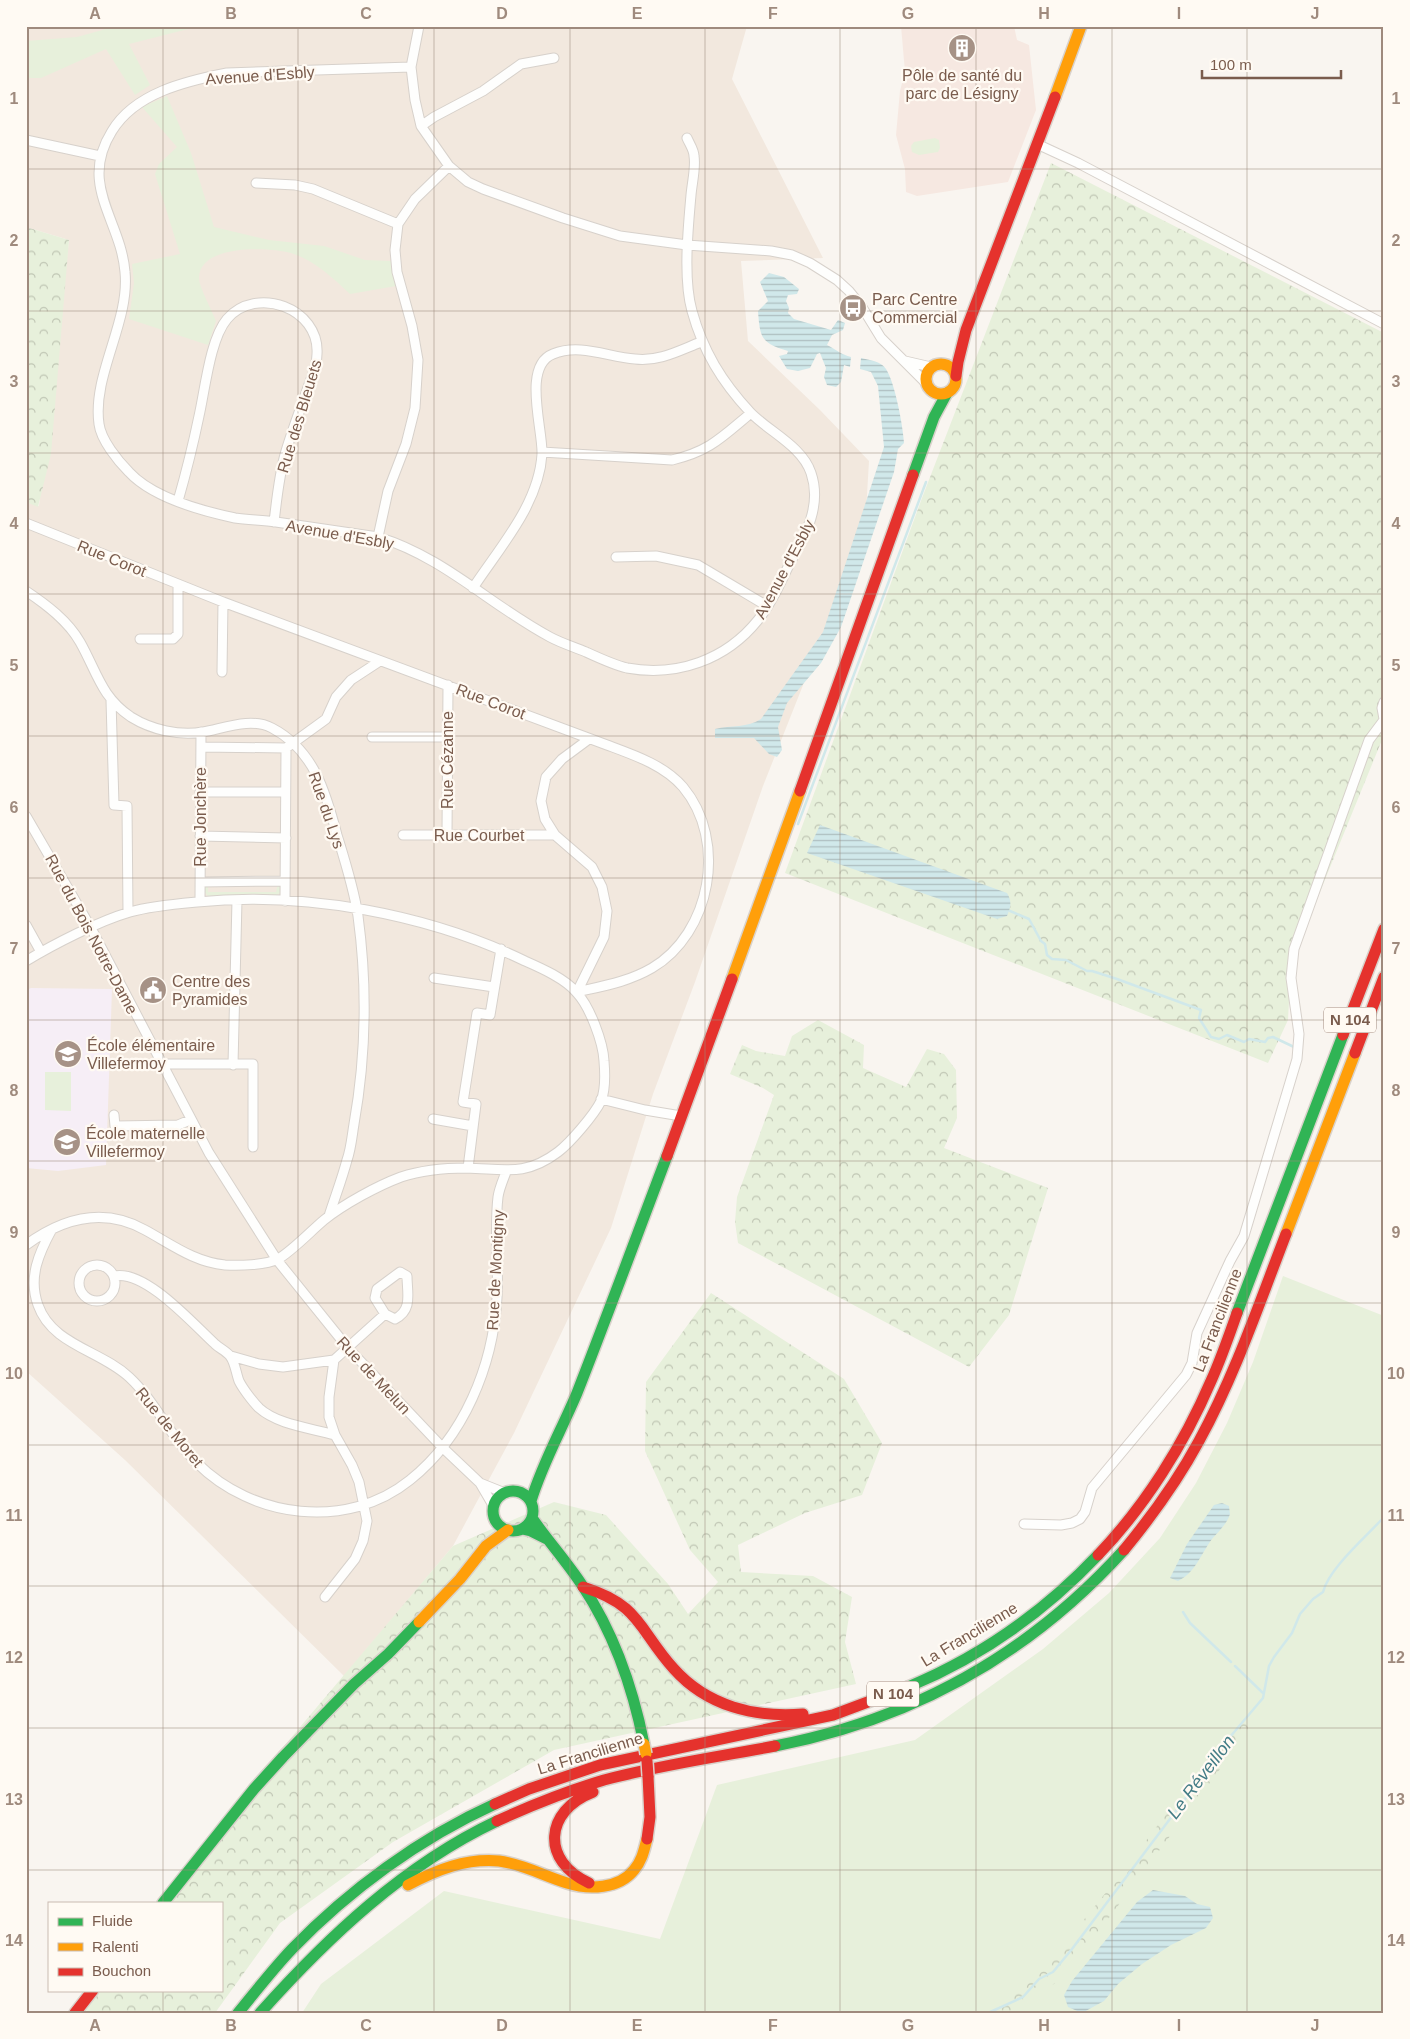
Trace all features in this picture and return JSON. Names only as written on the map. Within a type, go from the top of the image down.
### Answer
[{"type":"main road","points":[[522,1529],[532,1518],[533,1506],[531,1501],[538,1478],[548,1460],[576,1395],[681,1116],[934,417],[947,393],[954,386],[956,366],[964,337],[1081,26]]},
{"type":"main road","points":[[934,417],[926,374],[956,350],[964,337]]},
{"type":"main road","points":[[936,366],[950,367],[956,376]]},
{"type":"main road","points":[[929,387],[939,394],[947,393]]},
{"type":"main road","name":"La Francilienne","points":[[238,2013],[292,1949],[343,1901],[403,1856],[453,1825],[498,1802],[568,1774],[623,1758],[777,1728],[835,1714],[890,1695],[939,1673],[1004,1636],[1029,1618],[1089,1563],[1133,1514],[1154,1484],[1175,1451],[1211,1382],[1384,929]]},
{"type":"main road","name":"La Francilienne","points":[[260,2013],[304,1962],[354,1916],[417,1867],[461,1840],[505,1818],[574,1789],[651,1769],[812,1738],[856,1726],[913,1705],[990,1664],[1038,1631],[1088,1588],[1122,1554],[1146,1524],[1190,1460],[1226,1389],[1384,977]]},
{"type":"main road","points":[[486,1546],[496,1520],[494,1507],[498,1498],[505,1493],[518,1492],[538,1478]]},
{"type":"main road","points":[[518,1492],[531,1501]]},
{"type":"main road","points":[[384,1894],[400,1889],[427,1874],[446,1867],[480,1861],[496,1861],[526,1867],[577,1886],[606,1885],[627,1878],[643,1857],[649,1836],[650,1796],[646,1754],[640,1720],[621,1660],[583,1587],[532,1518]]},
{"type":"main road","points":[[496,1520],[503,1528],[508,1530],[522,1529],[531,1531],[547,1539]]},
{"type":"main road","points":[[164,1902],[254,1789],[283,1757],[354,1684],[388,1654],[460,1579],[486,1546],[508,1530]]},
{"type":"main road","points":[[583,1587],[613,1597],[625,1605],[636,1616],[664,1656],[685,1681],[716,1700],[747,1711],[779,1715],[817,1712],[849,1704],[859,1705]]},
{"type":"main road","points":[[606,1885],[587,1882],[566,1869],[558,1857],[555,1845],[558,1823],[562,1813],[576,1800],[630,1780],[651,1769]]},
{"type":"main road","points":[[75,2013],[92,1992]]},
{"type":"street","points":[[419,26],[410,68],[421,126],[449,166],[468,182],[564,218],[620,236],[687,245],[771,251],[792,255],[810,263],[837,280],[849,291],[862,307],[881,338],[929,387]]},
{"type":"street","points":[[421,126],[434,117],[484,91],[521,64],[554,58]]},
{"type":"street","name":"Avenue d'Esbly","points":[[410,68],[226,74],[197,79],[146,99],[125,113],[111,132],[100,156],[100,191],[120,246],[126,271],[125,294],[100,392],[99,425],[110,450],[130,473],[151,489],[204,511],[237,518],[378,537],[400,544],[430,558],[550,637],[626,668],[668,670],[707,661],[740,640],[759,620],[806,534],[812,516],[815,487],[805,460],[751,412],[714,366],[701,342],[691,307],[687,245],[694,156],[687,138]]},
{"type":"street","points":[[26,140],[100,156]]},
{"type":"street","points":[[1037,144],[1078,163],[1384,324]]},
{"type":"street","points":[[378,537],[388,491],[406,444],[415,408],[418,360],[412,326],[398,272],[395,250],[398,224],[415,199],[449,166]]},
{"type":"street","points":[[256,183],[295,185],[313,189],[398,224]]},
{"type":"street","name":"Rue des Bleuets","points":[[178,501],[191,454],[216,336],[228,319],[242,308],[259,302],[276,303],[294,310],[306,320],[315,335],[318,352],[315,368],[286,452],[274,522]]},
{"type":"street","points":[[473,588],[529,503],[539,478],[542,452],[536,383],[540,367],[550,355],[562,350],[577,349],[637,360],[660,358],[701,342]]},
{"type":"street","points":[[902,360],[936,366]]},
{"type":"street","points":[[542,452],[672,460],[692,456],[716,444],[751,412]]},
{"type":"street","name":"Rue Corot","points":[[26,523],[178,585],[634,755],[663,770],[683,788],[696,809],[703,828],[709,858],[707,881],[698,917],[688,935],[672,953],[654,967],[628,981],[577,992]]},
{"type":"street","points":[[616,557],[656,556],[698,564],[767,606]]},
{"type":"street","points":[[140,639],[173,639],[178,634],[178,585]]},
{"type":"street","name":"Rue du Lys","points":[[26,591],[46,604],[63,620],[80,641],[95,675],[112,700],[130,716],[148,726],[175,733],[201,732],[253,723],[272,728],[289,745],[305,754],[316,771],[330,807],[356,908],[362,960],[362,1055],[359,1099],[348,1159],[329,1216]]},
{"type":"street","points":[[222,672],[223,602]]},
{"type":"street","points":[[200,747],[289,745],[326,719],[336,696],[352,680],[380,661]]},
{"type":"street","name":"Rue Cézanne","points":[[447,836],[448,685]]},
{"type":"street","points":[[112,700],[114,805],[127,806],[128,912]]},
{"type":"street","points":[[1024,1524],[1061,1525],[1080,1519],[1085,1512],[1092,1488],[1186,1375],[1192,1363],[1197,1333],[1230,1261],[1244,1236],[1297,1059],[1299,1034],[1291,978],[1294,949],[1369,740],[1384,719],[1382,708],[1384,702]]},
{"type":"street","name":"Rue Jonchère","points":[[200,901],[201,732]]},
{"type":"street","points":[[372,737],[447,737]]},
{"type":"street","points":[[577,992],[604,937],[607,911],[602,886],[592,867],[555,835],[545,819],[541,801],[546,777],[562,759],[589,739]]},
{"type":"street","points":[[285,901],[285,792],[289,745]]},
{"type":"street","points":[[200,792],[285,792]]},
{"type":"street","name":"Rue du Bois Notre-Dame","points":[[26,816],[91,928],[190,1120],[277,1260]]},
{"type":"street","name":"Rue Courbet","points":[[403,835],[555,835]]},
{"type":"street","points":[[200,836],[286,838]]},
{"type":"street","points":[[200,882],[285,881]]},
{"type":"street","points":[[233,1065],[237,900]]},
{"type":"street","points":[[26,961],[41,952],[128,912],[200,901],[237,900],[285,901],[356,908],[441,929],[501,949],[548,972],[577,992],[601,1038],[605,1082],[601,1099],[574,1136],[558,1152],[532,1167],[506,1172],[468,1168],[433,1169],[401,1177],[368,1193],[329,1216],[277,1260],[248,1265],[224,1265],[198,1260],[144,1229],[122,1219],[101,1217],[78,1218],[52,1229],[26,1245]]},
{"type":"street","points":[[26,925],[41,952]]},
{"type":"street","points":[[468,1168],[476,1104],[463,1102],[477,1012],[490,1015],[501,949]]},
{"type":"street","points":[[434,978],[494,987]]},
{"type":"street","points":[[161,1064],[253,1064],[253,1147]]},
{"type":"street","points":[[601,1099],[645,1110],[681,1116]]},
{"type":"street","points":[[114,1115],[115,1126],[178,1125],[190,1120]]},
{"type":"street","points":[[433,1119],[473,1126]]},
{"type":"street","name":"Rue de Montigny","points":[[442,1447],[470,1402],[484,1372],[493,1334],[497,1298],[498,1196],[506,1172]]},
{"type":"street","name":"Rue de Moret","points":[[52,1229],[39,1253],[34,1287],[38,1305],[49,1326],[62,1337],[108,1360],[128,1375],[144,1392],[184,1450],[197,1464],[221,1484],[238,1493],[279,1508],[306,1513],[328,1512],[363,1505],[385,1496],[409,1481],[442,1447]]},
{"type":"street","name":"Rue de Melun","points":[[277,1260],[348,1348],[442,1447],[480,1483],[494,1507]]},
{"type":"street","points":[[98,1265],[103,1266],[114,1276],[113,1291],[102,1300],[88,1298],[81,1291],[79,1280],[88,1268],[98,1265]]},
{"type":"street","points":[[400,1272],[407,1276],[407,1309],[402,1316],[395,1319],[385,1314],[375,1298],[377,1289],[400,1272]]},
{"type":"street","points":[[114,1276],[120,1274],[128,1276],[148,1285],[183,1312],[216,1345],[231,1356],[259,1364],[283,1367],[334,1360],[385,1314]]},
{"type":"street","points":[[231,1356],[240,1383],[260,1409],[285,1423],[334,1435]]},
{"type":"street","points":[[324,1597],[347,1570],[359,1550],[366,1521],[358,1482],[352,1465],[334,1435],[329,1417],[329,1397],[334,1360]]},
{"type":"street","name":"Rue de Melun","points":[[480,1483],[505,1493]]},
{"type":"shaded area","points":[[26,26],[747,26],[732,79],[823,258],[741,261],[748,341],[820,410],[869,461],[865,529],[763,786],[695,982],[653,1094],[611,1228],[514,1433],[453,1546],[344,1676],[125,1460],[26,1371],[26,502],[39,506],[69,240],[26,227]]},
{"type":"shaded area","points":[[901,26],[1014,26],[1017,40],[1029,45],[1036,110],[1008,182],[917,196],[906,192],[905,169],[896,135],[900,91],[905,72]]},
{"type":"shaded area","name":"École élémentaire Villefermoy","points":[[31,988],[112,989],[106,1165],[58,1171],[26,1168],[26,990]]},
{"type":"green space","points":[[117,26],[200,26],[129,44],[150,85],[135,95],[106,49],[41,78],[26,78],[26,41],[77,37]]},
{"type":"green space","points":[[167,96],[191,153],[214,227],[269,240],[324,246],[365,260],[391,261],[396,286],[350,294],[323,270],[308,260],[291,253],[252,249],[222,254],[210,259],[202,268],[199,279],[216,321],[208,345],[129,319],[134,283],[132,264],[180,254],[155,174],[159,164],[177,147],[142,107]]},
{"type":"green space","points":[[935,138],[939,140],[940,148],[938,152],[919,155],[912,152],[911,146],[914,142]]},
{"type":"green space","points":[[1051,163],[1384,333],[1384,735],[1291,963],[1288,1020],[1268,1063],[785,873],[922,498]]},
{"type":"green space","points":[[26,227],[69,240],[51,454],[38,507],[26,502]]},
{"type":"green space","points":[[278,883],[281,884],[282,892],[275,896],[208,896],[204,892],[204,888],[208,885],[208,892],[276,892]]},
{"type":"green space","points":[[818,1020],[864,1045],[863,1068],[906,1087],[927,1049],[944,1054],[956,1070],[957,1118],[944,1148],[1048,1188],[1009,1315],[969,1367],[738,1243],[735,1222],[737,1197],[774,1095],[763,1088],[730,1074],[742,1045],[756,1051],[785,1056],[792,1036]]},
{"type":"green space","points":[[45,1072],[71,1072],[71,1111],[45,1110]]},
{"type":"green space","points":[[1283,1276],[1384,1316],[1384,2013],[302,2013],[321,1984],[444,1891],[660,1939],[717,1785],[915,1740],[1043,1649],[1109,1593],[1160,1538],[1196,1483],[1227,1423],[1253,1362]]},
{"type":"green space","points":[[711,1293],[844,1379],[882,1443],[862,1495],[805,1513],[738,1545],[741,1572],[813,1576],[852,1597],[845,1642],[856,1684],[554,1750],[393,1842],[280,1923],[215,2013],[71,2013],[87,1992],[222,1992],[222,1902],[158,1902],[235,1804],[453,1546],[554,1502],[606,1515],[668,1584],[688,1614],[718,1582],[690,1550],[645,1451],[646,1382]]},
{"type":"green space","points":[[1245,1712],[1253,1725],[1088,1946],[1054,1984],[1040,1989],[1016,2013],[984,2013],[1043,1970],[1121,1874],[1239,1717]]},
{"type":"water","points":[[769,273],[784,277],[799,289],[797,294],[788,295],[786,301],[789,308],[788,313],[794,319],[831,330],[838,320],[845,323],[843,330],[832,335],[827,345],[851,357],[850,367],[844,365],[841,382],[836,387],[827,385],[824,377],[826,368],[820,353],[817,354],[810,368],[798,371],[787,369],[779,356],[787,354],[788,351],[767,342],[761,333],[758,311],[768,301],[760,282]]},
{"type":"water","points":[[861,358],[875,361],[886,369],[898,405],[904,443],[898,449],[894,472],[841,627],[821,663],[787,703],[778,727],[782,750],[777,757],[769,754],[754,738],[715,738],[715,729],[745,725],[761,719],[823,632],[884,447],[878,386],[871,372],[860,369]]},
{"type":"water","points":[[820,825],[1007,893],[1010,904],[1007,916],[997,919],[807,853]]},
{"type":"water","points":[[1222,1503],[1229,1506],[1230,1513],[1225,1524],[1184,1578],[1178,1581],[1170,1578],[1187,1544],[1214,1505]]},
{"type":"water","points":[[1153,1890],[1185,1896],[1197,1904],[1210,1907],[1213,1918],[1206,1928],[1171,1945],[1142,1964],[1118,1984],[1104,2001],[1082,2013],[1068,2007],[1064,1995],[1072,1981],[1137,1902]]},
{"type":"waterway","points":[[798,824],[926,482]]},
{"type":"waterway","points":[[1010,911],[1029,919],[1041,941],[1045,944],[1047,955],[1052,959],[1066,960],[1087,971],[1117,979],[1201,1010],[1199,1018],[1211,1037],[1219,1039],[1227,1035],[1244,1042],[1249,1039],[1265,1042],[1268,1038],[1273,1037],[1294,1047]]},
{"type":"waterway","name":"Le Réveillon","points":[[988,2013],[1023,1997],[1039,1979],[1053,1972],[1072,1949],[1191,1791],[1213,1757],[1263,1698],[1269,1666],[1292,1633],[1300,1614],[1313,1599],[1323,1592],[1340,1563],[1384,1517]]},
{"type":"waterway","points":[[1183,1612],[1190,1623],[1231,1662]]},
{"type":"waterway","points":[[1235,1666],[1263,1693]]},
{"type":"traffic: fast","points":[[913,475],[934,417],[947,393]]},
{"type":"traffic: fast","points":[[1237,1313],[1343,1035]]},
{"type":"traffic: fast","points":[[531,1501],[546,1460],[577,1393],[667,1156]]},
{"type":"traffic: fast","points":[[517,1491],[524,1494],[530,1500],[533,1511],[532,1519],[524,1528],[517,1531],[509,1531],[502,1528],[494,1519],[493,1507],[496,1500],[505,1492],[517,1491]]},
{"type":"traffic: fast","points":[[532,1518],[576,1576],[604,1622],[628,1682],[644,1744]]},
{"type":"traffic: fast","points":[[522,1529],[547,1539]]},
{"type":"traffic: fast","points":[[775,1746],[826,1734],[875,1719],[921,1700],[966,1677],[1008,1651],[1049,1621],[1124,1550]]},
{"type":"traffic: fast","points":[[908,1687],[961,1662],[1010,1631],[1056,1595],[1098,1555]]},
{"type":"traffic: fast","points":[[164,1902],[254,1789],[283,1757],[354,1684],[388,1654],[419,1622]]},
{"type":"traffic: fast","points":[[238,2013],[292,1949],[337,1906],[413,1849],[495,1804]]},
{"type":"traffic: fast","points":[[260,2013],[340,1930],[369,1905],[430,1859],[497,1821]]},
{"type":"traffic: slow","points":[[1055,97],[1081,26]]},
{"type":"traffic: slow","points":[[941,364],[952,368],[956,379],[952,390],[941,394],[930,390],[926,379],[930,368],[941,364]]},
{"type":"traffic: slow","points":[[732,979],[800,791]]},
{"type":"traffic: slow","points":[[1286,1234],[1355,1053]]},
{"type":"traffic: slow","points":[[419,1622],[460,1579],[486,1546],[508,1530]]},
{"type":"traffic: slow","points":[[644,1744],[646,1754]]},
{"type":"traffic: slow","points":[[408,1885],[463,1863],[499,1861],[517,1865],[576,1885],[585,1887],[603,1886],[620,1881],[637,1867],[647,1839]]},
{"type":"traffic: jam","points":[[956,376],[966,330],[1055,97]]},
{"type":"traffic: jam","points":[[800,791],[913,475]]},
{"type":"traffic: jam","points":[[1343,1035],[1384,929]]},
{"type":"traffic: jam","points":[[1355,1053],[1384,977]]},
{"type":"traffic: jam","points":[[667,1156],[732,979]]},
{"type":"traffic: jam","points":[[1124,1550],[1173,1484],[1212,1416],[1246,1339],[1286,1234]]},
{"type":"traffic: jam","points":[[1098,1555],[1132,1516],[1176,1451],[1211,1381],[1237,1313]]},
{"type":"traffic: jam","points":[[583,1587],[602,1594],[628,1610],[674,1669],[701,1692],[717,1701],[750,1711],[767,1714],[803,1714]]},
{"type":"traffic: jam","points":[[495,1804],[529,1789],[600,1765],[833,1715],[908,1687]]},
{"type":"traffic: jam","points":[[497,1821],[523,1809],[604,1780],[775,1746]]},
{"type":"traffic: jam","points":[[647,1761],[648,1776]]},
{"type":"traffic: jam","points":[[647,1839],[650,1817],[648,1776]]},
{"type":"traffic: jam","points":[[589,1883],[573,1874],[562,1862],[556,1850],[555,1836],[558,1823],[565,1811],[577,1800],[593,1792]]},
{"type":"traffic: jam","points":[[75,2013],[91,1992]]},
{"type":"place","name":"Pôle de santé du parc de Lésigny","points":[[962,48]]},
{"type":"place","name":"Parc Centre Commercial","points":[[853,308]]},
{"type":"place","name":"Centre des Pyramides","points":[[153,990]]},
{"type":"place","name":"École élémentaire Villefermoy","points":[[68,1054]]},
{"type":"place","name":"École maternelle Villefermoy","points":[[67,1142]]}]
